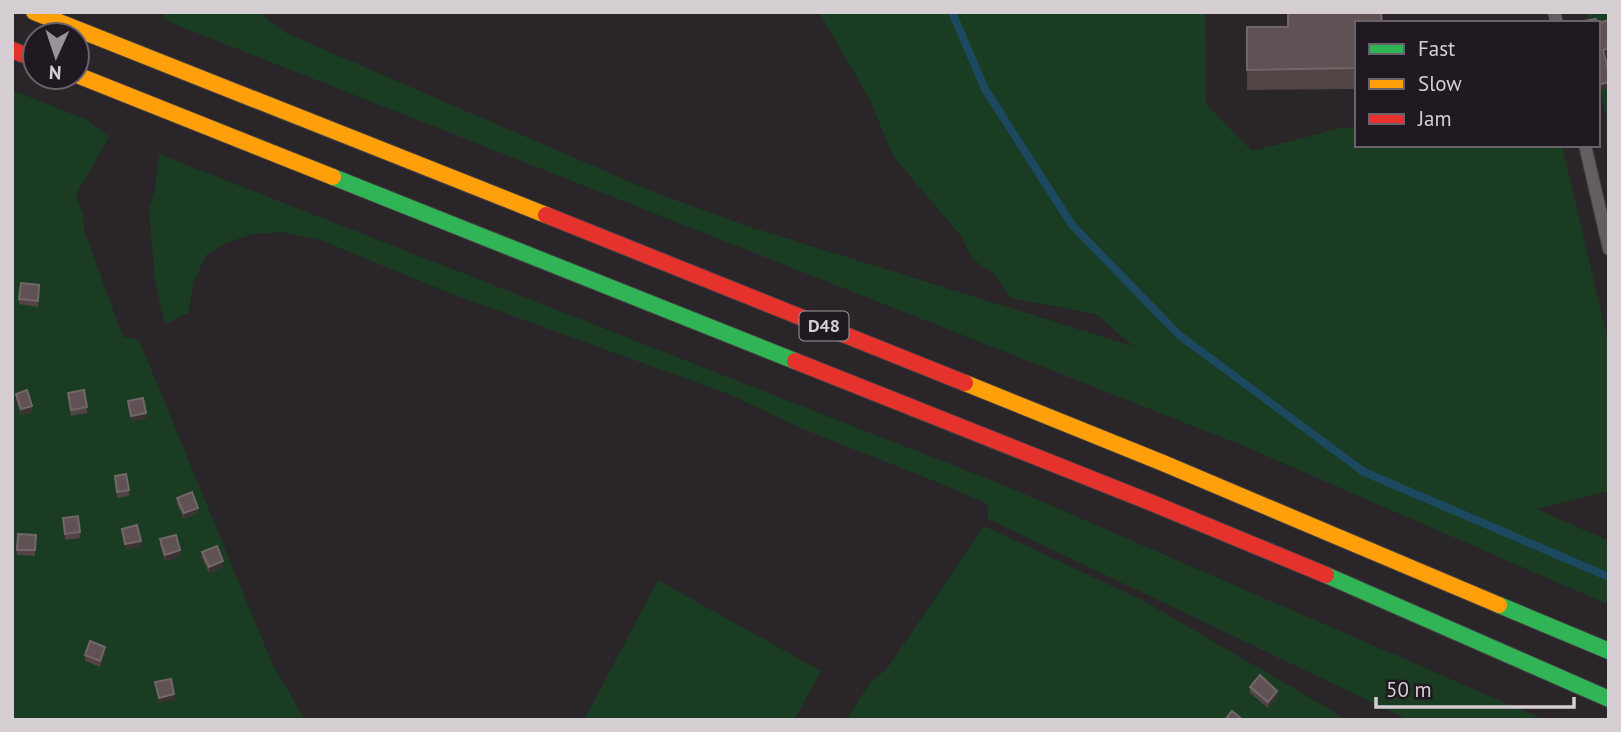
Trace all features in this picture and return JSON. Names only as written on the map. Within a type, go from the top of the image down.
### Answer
[{"type":"highway","name":"D48","points":[[34,12],[699,275],[1163,463],[1609,651]]},
{"type":"highway","name":"D48","points":[[91,81],[1152,503],[1328,576],[1609,699]]},
{"type":"lane","points":[[1585,147],[1609,249]]},
{"type":"green space","points":[[164,12],[259,12],[286,33],[651,191],[747,226],[1133,346],[1096,314],[1011,298],[993,273],[972,259],[961,236],[893,156],[870,100],[819,12],[1205,12],[1206,104],[1252,151],[1340,128],[1355,127],[1355,147],[1562,147],[1609,345],[1609,491],[1537,509],[1609,541],[1609,605],[1246,447],[164,20]]},
{"type":"green space","points":[[1587,12],[1609,12],[1609,129],[1600,87],[1600,21],[1588,21]]},
{"type":"green space","points":[[12,90],[88,120],[109,137],[76,195],[83,214],[84,230],[123,337],[139,340],[272,663],[305,720],[12,720]]},
{"type":"green space","points":[[159,154],[1011,488],[1545,720],[1409,720],[988,519],[987,504],[949,487],[798,427],[731,395],[449,293],[323,241],[282,232],[253,234],[226,243],[206,255],[194,282],[188,313],[165,324],[155,282],[149,208],[155,189]]},
{"type":"green space","points":[[984,526],[1144,601],[1344,720],[846,720],[871,681],[886,670]]},
{"type":"green space","points":[[658,580],[821,671],[794,720],[584,720]]},
{"type":"building","points":[[1288,12],[1381,12],[1382,21],[1355,21],[1355,68],[1247,70],[1247,27],[1288,27]]},
{"type":"building","points":[[1609,20],[1609,48],[1603,50],[1609,82],[1600,84],[1600,22]]},
{"type":"building","points":[[21,283],[39,285],[38,301],[19,299]]},
{"type":"building","points":[[27,390],[32,406],[21,409],[16,394]]},
{"type":"building","points":[[84,390],[87,407],[71,410],[68,393]]},
{"type":"building","points":[[143,398],[146,413],[131,416],[128,401]]},
{"type":"building","points":[[126,474],[129,490],[117,492],[115,476]]},
{"type":"building","points":[[192,492],[198,508],[184,513],[177,498]]},
{"type":"building","points":[[78,516],[80,532],[65,534],[63,518]]},
{"type":"building","points":[[137,525],[141,541],[125,544],[122,529]]},
{"type":"building","points":[[18,534],[36,535],[35,550],[17,550]]},
{"type":"building","points":[[176,535],[180,550],[165,555],[160,539]]},
{"type":"building","points":[[217,546],[223,561],[209,567],[202,552]]},
{"type":"building","points":[[90,641],[105,647],[100,661],[85,655]]},
{"type":"building","points":[[1260,675],[1277,691],[1268,702],[1250,687]]},
{"type":"building","points":[[171,679],[174,694],[159,698],[155,682]]},
{"type":"building","points":[[1232,711],[1243,720],[1225,720]]},
{"type":"waterway","points":[[952,12],[985,89],[1072,225],[1179,335],[1364,472],[1609,577]]},
{"type":"traffic: fast","points":[[333,177],[795,361]]},
{"type":"traffic: fast","points":[[1326,575],[1609,699]]},
{"type":"traffic: fast","points":[[1499,605],[1609,651]]},
{"type":"traffic: slow","points":[[34,12],[546,215]]},
{"type":"traffic: slow","points":[[91,81],[333,177]]},
{"type":"traffic: slow","points":[[965,383],[1163,463],[1499,605]]},
{"type":"traffic: jam","points":[[12,50],[21,54]]},
{"type":"traffic: jam","points":[[546,215],[965,383]]},
{"type":"traffic: jam","points":[[795,361],[1326,575]]}]
